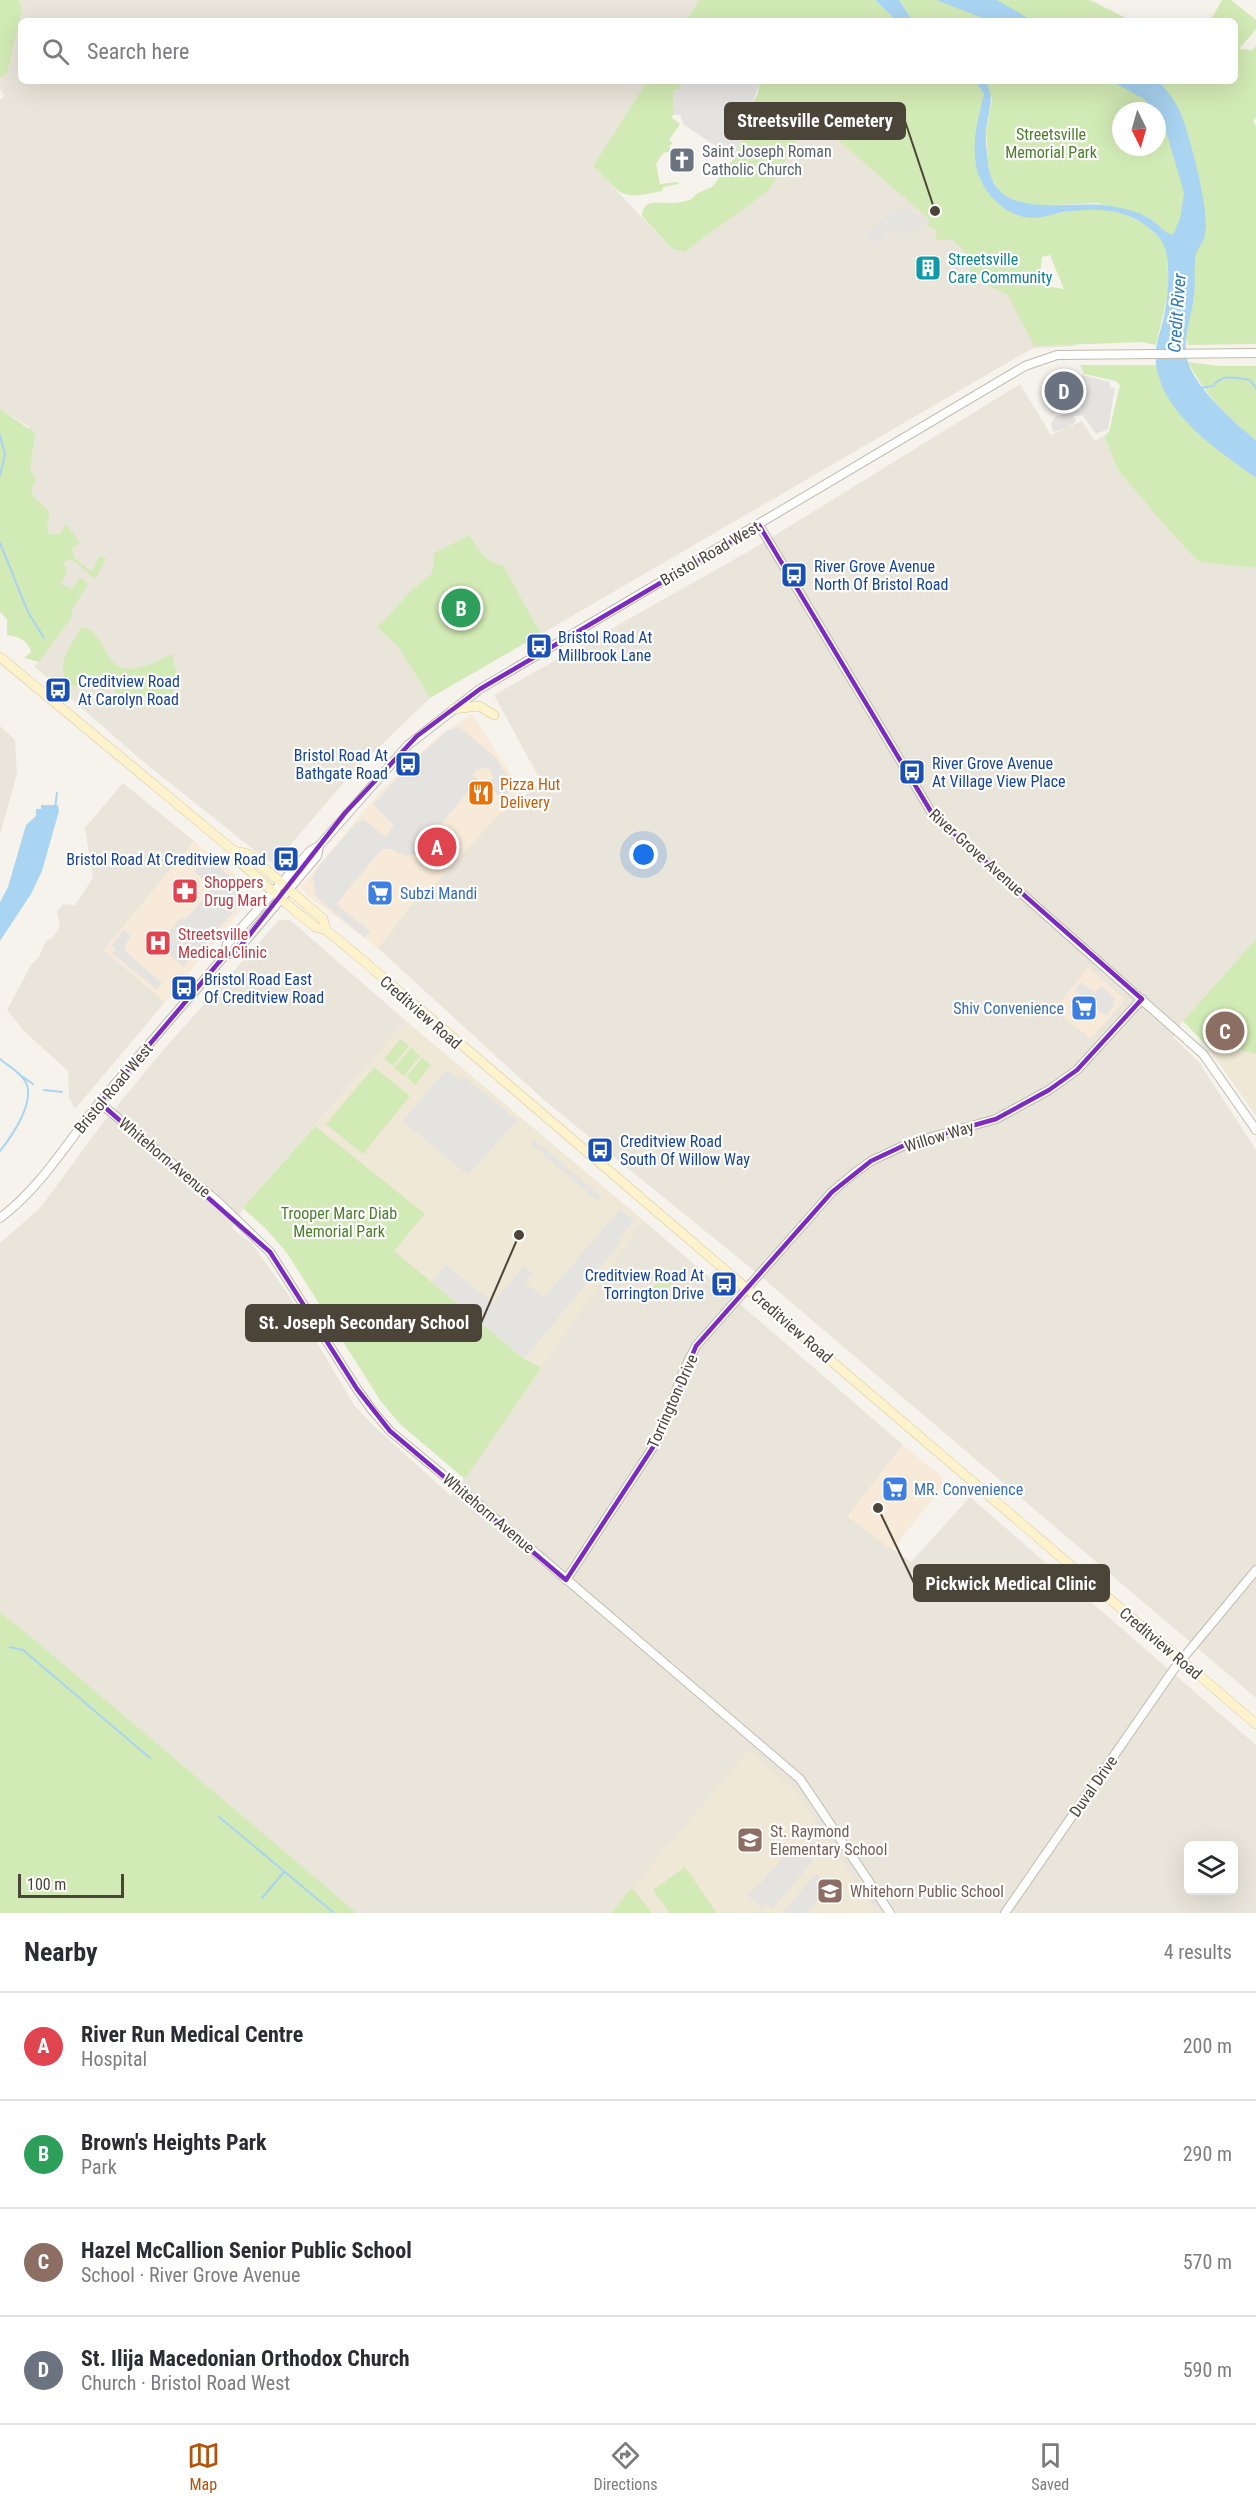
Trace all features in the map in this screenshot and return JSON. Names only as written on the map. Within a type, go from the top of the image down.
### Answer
[{"type":"main road","name":"Creditview Road","points":[[0,657],[234,851],[239,861],[273,892],[315,927],[326,930],[749,1288],[963,1475],[1256,1724]]},
{"type":"main road","points":[[453,709],[478,706],[494,715]]},
{"type":"main road","name":"Creditview Road","points":[[234,851],[248,854],[290,890],[323,919],[326,930]]},
{"type":"street","name":"Bristol Road West","points":[[0,1218],[22,1200],[100,1103],[225,955],[227,944],[310,851],[319,846],[408,745],[480,689],[1024,366],[1056,355],[1256,353]]},
{"type":"street","name":"River Grove Avenue","points":[[759,525],[933,815],[1203,1054],[1256,1130]]},
{"type":"street","name":"Bristol Road West","points":[[225,955],[236,952],[290,890],[318,856],[319,846]]},
{"type":"street","name":"Willow Way","points":[[749,1288],[832,1192],[852,1174],[871,1161],[907,1144],[996,1119],[1049,1090],[1077,1070],[1142,999]]},
{"type":"street","name":"Whitehorn Avenue","points":[[100,1103],[216,1200],[270,1251],[362,1396],[390,1431],[800,1779],[890,1913]]},
{"type":"street","name":"Torrington Drive","points":[[566,1580],[659,1438],[684,1370],[696,1346],[749,1288]]},
{"type":"street","name":"Duval Drive","points":[[1005,1913],[1180,1660],[1256,1570]]},
{"type":"highlighted area","points":[[759,525],[933,815],[1142,999],[1077,1070],[1049,1090],[996,1119],[907,1144],[871,1161],[832,1192],[696,1346],[659,1438],[566,1580],[390,1431],[357,1389],[270,1252],[100,1103],[225,955],[236,952],[345,813],[417,736],[480,689]]},
{"type":"shaded area","points":[[19,0],[699,0],[688,18],[20,18],[22,11]]},
{"type":"shaded area","points":[[18,27],[18,84],[645,84],[593,166],[671,248],[733,179],[776,87],[1078,346],[1034,348],[1024,353],[541,634],[503,565],[492,563],[483,556],[470,535],[434,564],[431,574],[414,588],[377,627],[398,647],[430,698],[353,772],[274,864],[140,759],[34,666],[39,662],[27,572],[29,427],[0,409],[0,100],[4,96],[0,89],[0,78],[7,72]]},
{"type":"shaded area","points":[[681,84],[759,84],[752,104],[757,107],[734,158],[684,125],[680,115],[674,115],[673,91],[680,90]]},
{"type":"shaded area","points":[[902,208],[928,222],[911,235],[905,229],[888,231],[876,244],[866,234],[894,210]]},
{"type":"shaded area","points":[[1082,375],[1110,382],[1110,387],[1115,388],[1108,429],[1096,434],[1082,415],[1074,416],[1076,422],[1065,429],[1053,432],[1051,424],[1055,417],[1081,409],[1084,392],[1076,378]]},
{"type":"shaded area","points":[[1020,384],[1051,435],[1082,421],[1095,441],[1104,436],[1118,470],[1199,562],[1256,568],[1256,939],[1183,1021],[1173,1037],[1199,1062],[1256,1150],[1256,1698],[752,1269],[545,1101],[378,948],[424,888],[433,886],[497,816],[542,783],[494,695],[751,550]]},
{"type":"shaded area","points":[[472,714],[525,797],[497,816],[433,887],[424,888],[378,948],[308,896],[301,887],[381,790],[440,735]]},
{"type":"shaded area","points":[[0,726],[15,740],[17,773],[0,835]]},
{"type":"shaded area","points":[[459,727],[495,757],[515,787],[500,798],[488,783],[494,778],[488,768],[477,769],[472,776],[479,779],[415,854],[405,856],[392,849],[382,849],[336,904],[370,931],[365,938],[316,897],[313,877],[319,866],[357,822],[364,820],[386,837],[394,825],[373,804],[412,762],[447,731]]},
{"type":"shaded area","points":[[123,783],[194,841],[104,950],[165,1002],[75,1109],[69,1098],[68,1071],[23,1030],[7,1010],[46,941],[51,939],[60,927],[57,911],[63,904],[75,905],[93,878],[85,828]]},
{"type":"shaded area","points":[[194,841],[241,880],[243,907],[165,1002],[104,950]]},
{"type":"shaded area","points":[[208,857],[237,883],[233,888],[239,889],[240,900],[235,901],[239,905],[196,955],[192,952],[184,967],[164,949],[167,945],[162,940],[181,917],[185,920],[209,893],[210,878],[206,881],[194,871]]},
{"type":"shaded area","points":[[279,920],[290,920],[406,1021],[243,1208],[232,1228],[252,1244],[288,1294],[354,1405],[372,1424],[451,1496],[643,1220],[903,1445],[848,1516],[911,1562],[970,1497],[1256,1745],[1256,1913],[357,1913],[0,1612],[0,1243],[41,1207],[102,1124],[165,1048]]},
{"type":"shaded area","points":[[124,930],[131,936],[125,945],[126,952],[162,983],[157,990],[112,953],[115,949],[111,945]]},
{"type":"shaded area","points":[[1256,939],[1256,1116],[1203,1040],[1183,1021]]},
{"type":"shaded area","points":[[1088,967],[1123,998],[1123,1003],[1090,1039],[1055,1009]]},
{"type":"shaded area","points":[[1081,982],[1095,993],[1101,986],[1116,999],[1112,1003],[1114,1006],[1106,1016],[1075,990]]},
{"type":"shaded area","points":[[406,1021],[643,1220],[465,1479],[400,1424],[380,1400],[315,1126]]},
{"type":"shaded area","points":[[447,1069],[459,1080],[463,1076],[517,1120],[468,1175],[403,1121]]},
{"type":"shaded area","points":[[534,1140],[602,1197],[598,1201],[531,1144]]},
{"type":"shaded area","points":[[620,1209],[634,1221],[619,1238],[622,1241],[524,1359],[432,1282],[446,1265],[493,1303],[524,1266],[532,1273],[525,1282],[544,1298]]},
{"type":"shaded area","points":[[903,1445],[942,1477],[943,1486],[892,1550],[847,1516]]},
{"type":"shaded area","name":"St. Raymond Elementary School","points":[[749,1750],[795,1791],[876,1913],[652,1913],[632,1888]]},
{"type":"shaded area","points":[[798,1848],[813,1861],[772,1909],[766,1904],[762,1908],[747,1895],[791,1849],[794,1852]]},
{"type":"shaded area","points":[[816,1874],[821,1878],[815,1885],[824,1893],[807,1913],[782,1913]]},
{"type":"green space","points":[[0,0],[19,0],[22,11],[20,18],[18,18],[18,28],[7,73],[0,78]]},
{"type":"green space","points":[[699,0],[875,0],[894,18],[688,18]]},
{"type":"green space","points":[[899,0],[1090,0],[1126,18],[911,18]]},
{"type":"green space","name":"Streetsville Memorial Park","points":[[1222,0],[1231,0],[1256,20],[1256,29],[1239,49],[1252,50],[1256,46],[1256,118],[1253,121],[1256,126],[1256,344],[1188,345],[1185,335],[1194,297],[1165,233],[1148,217],[1097,203],[1031,206],[1007,197],[998,189],[989,175],[986,131],[992,100],[986,84],[1238,84],[1238,18],[1212,18]]},
{"type":"green space","points":[[645,84],[681,84],[680,90],[673,91],[674,115],[671,117],[680,124],[669,140],[673,143],[669,146],[672,151],[663,153],[656,164],[660,184],[678,182],[679,184],[663,187],[662,191],[629,195],[617,189],[593,166]]},
{"type":"green space","points":[[760,84],[977,84],[984,94],[975,143],[975,160],[986,189],[1032,218],[1093,207],[1124,214],[1146,225],[1163,241],[1167,256],[1169,289],[1156,345],[1142,342],[1034,346],[1008,295],[971,277],[967,254],[953,240],[936,240],[937,230],[928,226],[929,219],[803,110],[795,143],[769,190],[684,252],[671,248],[642,216],[643,210],[653,203],[675,203],[692,199],[696,194],[712,187],[734,158],[757,107],[752,105]],"holes":[[[1050,255],[1064,289],[1039,285],[1042,257]]]},
{"type":"green space","points":[[1188,362],[1219,366],[1256,366],[1256,440],[1218,405],[1201,384]]},
{"type":"green space","points":[[1080,365],[1156,365],[1164,385],[1183,417],[1209,443],[1256,478],[1256,568],[1199,562],[1165,526],[1118,470],[1104,436],[1109,432],[1120,385],[1116,381],[1084,374]]},
{"type":"green space","points":[[0,409],[35,433],[30,468],[36,482],[31,486],[33,496],[50,512],[47,526],[49,534],[60,534],[66,524],[80,543],[72,548],[74,558],[92,572],[99,556],[106,559],[95,579],[75,562],[68,559],[63,563],[67,570],[61,584],[72,589],[80,578],[88,584],[71,611],[73,615],[39,662],[24,658],[31,652],[27,644],[22,639],[7,635],[7,619],[0,612]]},
{"type":"green space","points":[[470,535],[487,558],[503,565],[541,634],[430,698],[398,647],[377,627],[414,588],[431,574],[434,553]]},
{"type":"green space","points":[[81,628],[89,629],[95,634],[113,662],[119,667],[132,669],[156,662],[172,654],[173,664],[180,680],[166,701],[156,701],[145,696],[118,696],[108,683],[79,688],[67,683],[63,668],[64,661]]},
{"type":"green space","points":[[1256,939],[1256,1054],[1221,1045],[1210,1049],[1183,1021]]},
{"type":"green space","points":[[400,1039],[409,1046],[393,1066],[384,1059]]},
{"type":"green space","points":[[411,1048],[420,1056],[404,1076],[394,1068]]},
{"type":"green space","points":[[422,1058],[431,1065],[415,1085],[406,1077]]},
{"type":"green space","points":[[374,1067],[410,1096],[363,1154],[326,1124]]},
{"type":"green space","name":"Trooper Marc Diab Memorial Park","points":[[315,1126],[425,1214],[394,1251],[523,1358],[541,1368],[465,1479],[400,1424],[380,1400],[287,1253],[243,1208]]},
{"type":"green space","points":[[665,1275],[672,1284],[657,1300],[653,1300],[648,1293]]},
{"type":"green space","points":[[0,1612],[31,1637],[357,1913],[0,1913]]},
{"type":"green space","points":[[685,1867],[717,1913],[670,1913],[653,1890]]},
{"type":"green space","points":[[632,1888],[652,1913],[611,1913]]},
{"type":"water","points":[[875,0],[899,0],[911,18],[894,18]]},
{"type":"water","points":[[936,0],[997,0],[1028,18],[982,18]]},
{"type":"water","name":"Credit River","points":[[977,84],[986,84],[991,99],[986,134],[988,162],[993,182],[1004,195],[1020,202],[1038,205],[1116,207],[1147,217],[1173,235],[1180,219],[1184,193],[1166,131],[1166,102],[1146,102],[1116,84],[1160,84],[1171,96],[1181,114],[1194,156],[1206,223],[1204,237],[1195,259],[1194,295],[1186,345],[1188,362],[1207,394],[1256,440],[1256,478],[1225,456],[1181,416],[1161,383],[1156,365],[1156,353],[1166,308],[1168,274],[1164,245],[1156,234],[1135,219],[1112,211],[1076,210],[1032,218],[1021,216],[1001,206],[986,189],[977,168],[975,149],[978,118],[984,94]]},
{"type":"water","points":[[41,805],[58,805],[59,811],[42,871],[31,894],[0,941],[0,902],[8,887],[26,825],[36,816],[36,809],[41,809]]},
{"type":"waterway","points":[[1200,388],[1213,386],[1221,379],[1230,377],[1250,380],[1256,388]]},
{"type":"waterway","points":[[0,435],[5,455],[0,475]]},
{"type":"waterway","points":[[0,543],[28,612],[44,638]]},
{"type":"waterway","points":[[55,808],[57,793]]},
{"type":"waterway","points":[[0,1059],[20,1075],[28,1089],[26,1108],[22,1117],[0,1151]]},
{"type":"waterway","points":[[23,1077],[33,1084]]},
{"type":"waterway","points":[[44,1090],[62,1092]]},
{"type":"waterway","points":[[10,1647],[23,1650],[150,1758]]},
{"type":"waterway","points":[[218,1816],[334,1913]]},
{"type":"waterway","points":[[262,1898],[284,1872]]},
{"type":"place","name":"Saint Joseph Roman Catholic Church","points":[[682,160]]},
{"type":"place","name":"Streetsville Cemetery","points":[[935,211]]},
{"type":"place","name":"Streetsville Care Community","points":[[928,268]]},
{"type":"place","name":"St. Ilija Macedonian Orthodox Church","points":[[1064,391]]},
{"type":"place","name":"River Grove Avenue North Of Bristol Road","points":[[794,575]]},
{"type":"place","name":"Brown's Heights Park","points":[[461,608]]},
{"type":"place","name":"Bristol Road At Millbrook Lane","points":[[539,646]]},
{"type":"place","name":"Creditview Road At Carolyn Road","points":[[58,690]]},
{"type":"place","name":"Bristol Road At Bathgate Road","points":[[408,764]]},
{"type":"place","name":"River Grove Avenue At Village View Place","points":[[912,772]]},
{"type":"place","name":"Pizza Hut Delivery","points":[[481,793]]},
{"type":"place","name":"River Run Medical Centre","points":[[437,847]]},
{"type":"place","name":"Bristol Road At Creditview Road","points":[[286,859]]},
{"type":"place","name":"Shoppers Drug Mart","points":[[185,891]]},
{"type":"place","name":"Subzi Mandi","points":[[380,893]]},
{"type":"place","name":"Streetsville Medical Clinic","points":[[158,943]]},
{"type":"place","name":"Bristol Road East Of Creditview Road","points":[[184,988]]},
{"type":"place","name":"Shiv Convenience","points":[[1084,1008]]},
{"type":"place","name":"Hazel McCallion Senior Public School","points":[[1225,1031]]},
{"type":"place","name":"Creditview Road South Of Willow Way","points":[[600,1150]]},
{"type":"place","name":"St. Joseph Secondary School","points":[[519,1235]]},
{"type":"place","name":"Creditview Road At Torrington Drive","points":[[724,1284]]},
{"type":"place","name":"MR. Convenience","points":[[895,1489]]},
{"type":"place","name":"Pickwick Medical Clinic","points":[[878,1508]]},
{"type":"place","name":"St. Raymond Elementary School","points":[[750,1840]]},
{"type":"place","name":"Whitehorn Public School","points":[[830,1891]]}]
